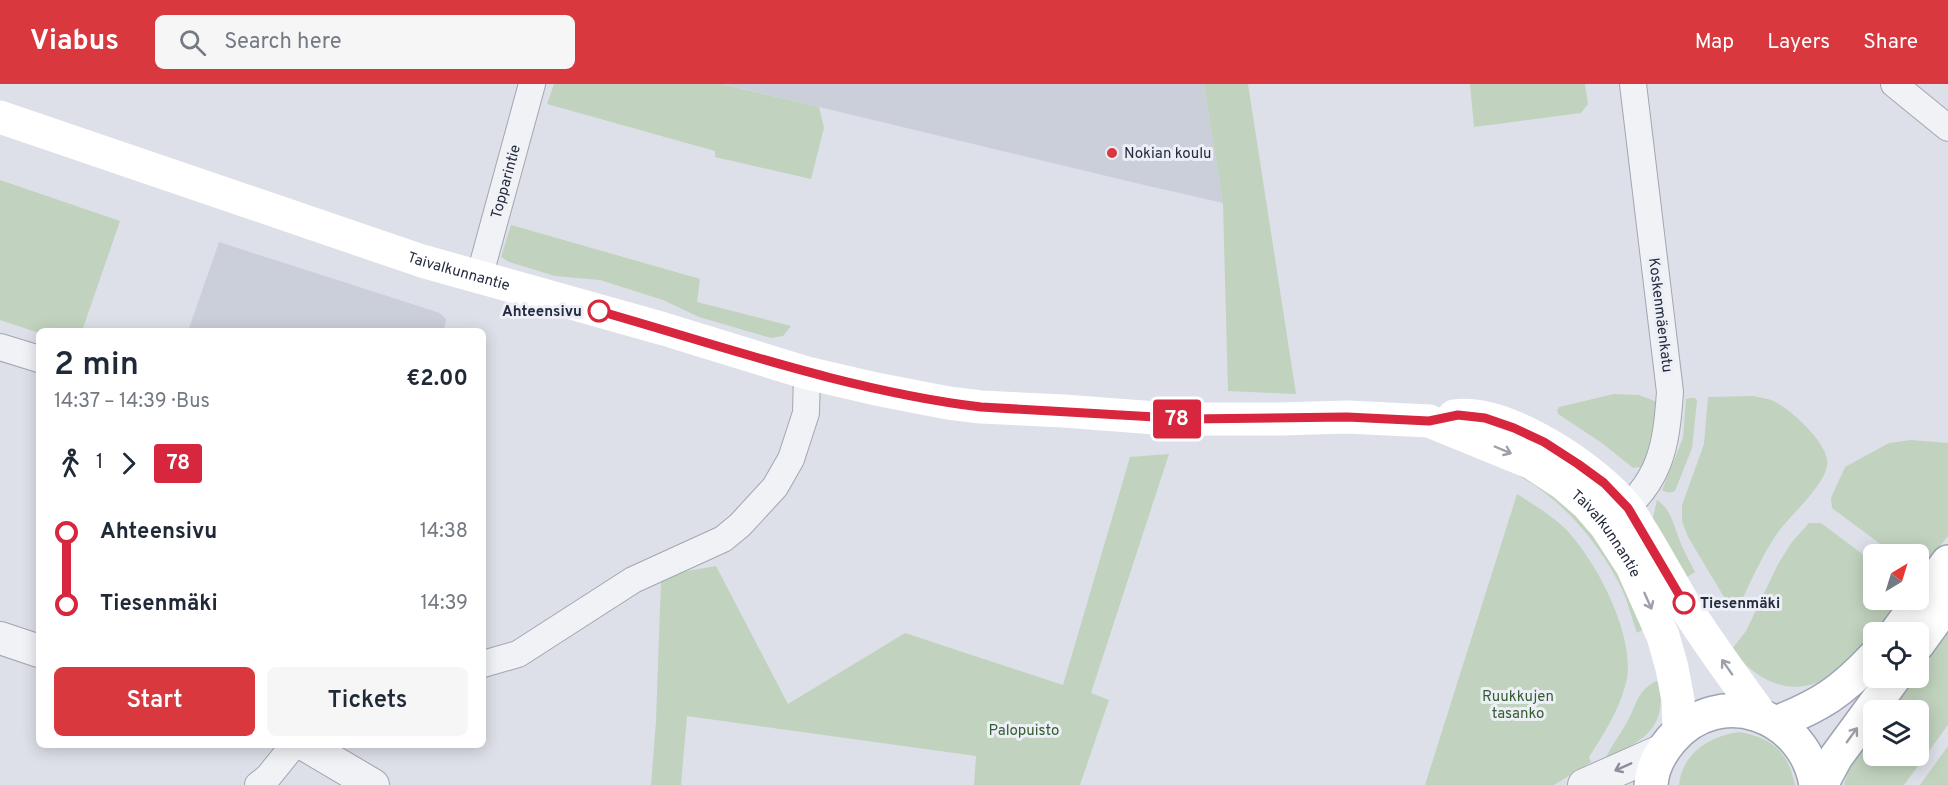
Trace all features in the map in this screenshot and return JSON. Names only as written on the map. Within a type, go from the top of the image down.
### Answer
[{"type":"main road","name":"Taivalkunnantie","points":[[0,117],[422,261],[664,329],[807,373],[876,389],[981,407],[1169,419],[1347,417],[1429,421],[1532,463],[1564,484],[1587,504],[1617,517],[1686,606],[1768,719],[1793,735],[1806,752],[1814,771],[1816,785]]},
{"type":"main road","name":"Taivalkunnantie","points":[[1617,517],[1632,566],[1663,636],[1672,668],[1678,700],[1671,740]]},
{"type":"main road","points":[[1904,622],[1948,562]]},
{"type":"main road","points":[[1929,629],[1948,602]]},
{"type":"main road","points":[[1651,785],[1655,765],[1671,740],[1700,718],[1723,711],[1741,711],[1768,719],[1809,710],[1829,698],[1863,667]]},
{"type":"main road","points":[[1821,785],[1836,757],[1887,688]]},
{"type":"street","name":"Koskenmäenkatu","points":[[1617,517],[1647,486],[1662,455],[1667,432],[1670,392],[1633,84]]},
{"type":"street","points":[[1894,84],[1948,128]]},
{"type":"street","name":"Topparintie","points":[[479,278],[528,85]]},
{"type":"street","points":[[0,347],[36,358]]},
{"type":"street","points":[[486,663],[518,654],[633,580],[723,539],[740,525],[775,487],[790,459],[806,413],[807,373]]},
{"type":"street","points":[[0,638],[36,650]]},
{"type":"street","points":[[1584,785],[1671,740]]},
{"type":"street","points":[[258,785],[268,777],[291,748]]},
{"type":"street","points":[[309,748],[373,785]]},
{"type":"shaded area","name":"Nokian koulu","points":[[723,84],[1204,84],[1223,203],[1140,184]]},
{"type":"shaded area","points":[[219,242],[440,313],[446,319],[444,328],[189,328]]},
{"type":"green space","points":[[554,84],[722,84],[819,107],[824,128],[811,179],[715,157],[715,151],[547,104]]},
{"type":"green space","points":[[1204,84],[1248,84],[1296,394],[1228,391],[1223,204]]},
{"type":"green space","points":[[1470,84],[1585,84],[1588,104],[1581,113],[1474,127]]},
{"type":"green space","points":[[0,180],[120,221],[83,328],[36,328],[36,332],[0,320]]},
{"type":"green space","points":[[511,225],[700,279],[697,302],[791,326],[783,336],[771,338],[699,317],[663,300],[600,280],[555,276],[509,262],[501,257]]},
{"type":"green space","points":[[1614,394],[1639,395],[1660,403],[1647,462],[1641,467],[1633,468],[1602,443],[1558,414],[1559,407]]},
{"type":"green space","points":[[1753,396],[1779,404],[1808,428],[1823,448],[1827,466],[1813,492],[1772,541],[1738,609],[1730,607],[1688,537],[1682,521],[1682,505],[1704,444],[1708,397]]},
{"type":"green space","points":[[1695,398],[1697,401],[1692,448],[1675,491],[1667,492],[1662,490],[1683,438],[1686,399]]},
{"type":"green space","points":[[1911,440],[1948,443],[1948,536],[1929,560],[1929,544],[1880,544],[1832,508],[1831,498],[1845,467],[1889,443]]},
{"type":"green space","name":"Palopuisto","points":[[1169,454],[1091,693],[1109,700],[1080,785],[974,785],[976,756],[687,716],[681,785],[651,785],[656,721],[661,581],[675,573],[716,566],[788,704],[905,633],[1063,685],[1130,457]]},
{"type":"green space","points":[[1525,468],[1600,533],[1646,628],[1637,633],[1622,589],[1603,555],[1565,511],[1551,498],[1519,476]]},
{"type":"green space","name":"Ruukkujen tasanko","points":[[1517,494],[1544,511],[1572,536],[1586,554],[1610,597],[1619,620],[1628,664],[1623,693],[1589,757],[1591,762],[1554,785],[1425,785]]},
{"type":"green space","points":[[1657,500],[1670,515],[1695,572],[1687,577],[1652,522]]},
{"type":"green space","points":[[1809,523],[1821,523],[1863,554],[1863,610],[1892,610],[1884,622],[1863,622],[1863,647],[1839,669],[1816,683],[1791,687],[1769,681],[1758,675],[1732,649],[1746,631],[1778,564],[1792,542]]},
{"type":"green space","points":[[1948,633],[1948,725],[1929,751],[1929,700],[1895,700],[1904,688],[1929,688],[1929,657]]},
{"type":"green space","points":[[1656,681],[1660,682],[1661,699],[1656,723],[1641,739],[1605,760],[1639,697]]},
{"type":"green space","points":[[1739,732],[1761,738],[1777,748],[1788,763],[1795,785],[1679,785],[1686,764],[1699,748],[1718,737]]},
{"type":"green space","points":[[1863,745],[1863,766],[1918,766],[1904,785],[1844,785],[1850,766]]},
{"type":"green space","points":[[1948,746],[1948,785],[1920,785]]},
{"type":"bus line","name":"78","points":[[599,311],[807,373],[876,389],[981,407],[1211,420],[1347,417],[1429,421],[1458,415],[1485,418],[1544,442],[1604,483],[1628,508],[1684,603]]},
{"type":"place","name":"Nokian koulu","points":[[1112,153]]},
{"type":"place","name":"Ahteensivu","points":[[599,311]]},
{"type":"place","name":"Tiesenmäki","points":[[1684,603]]}]
